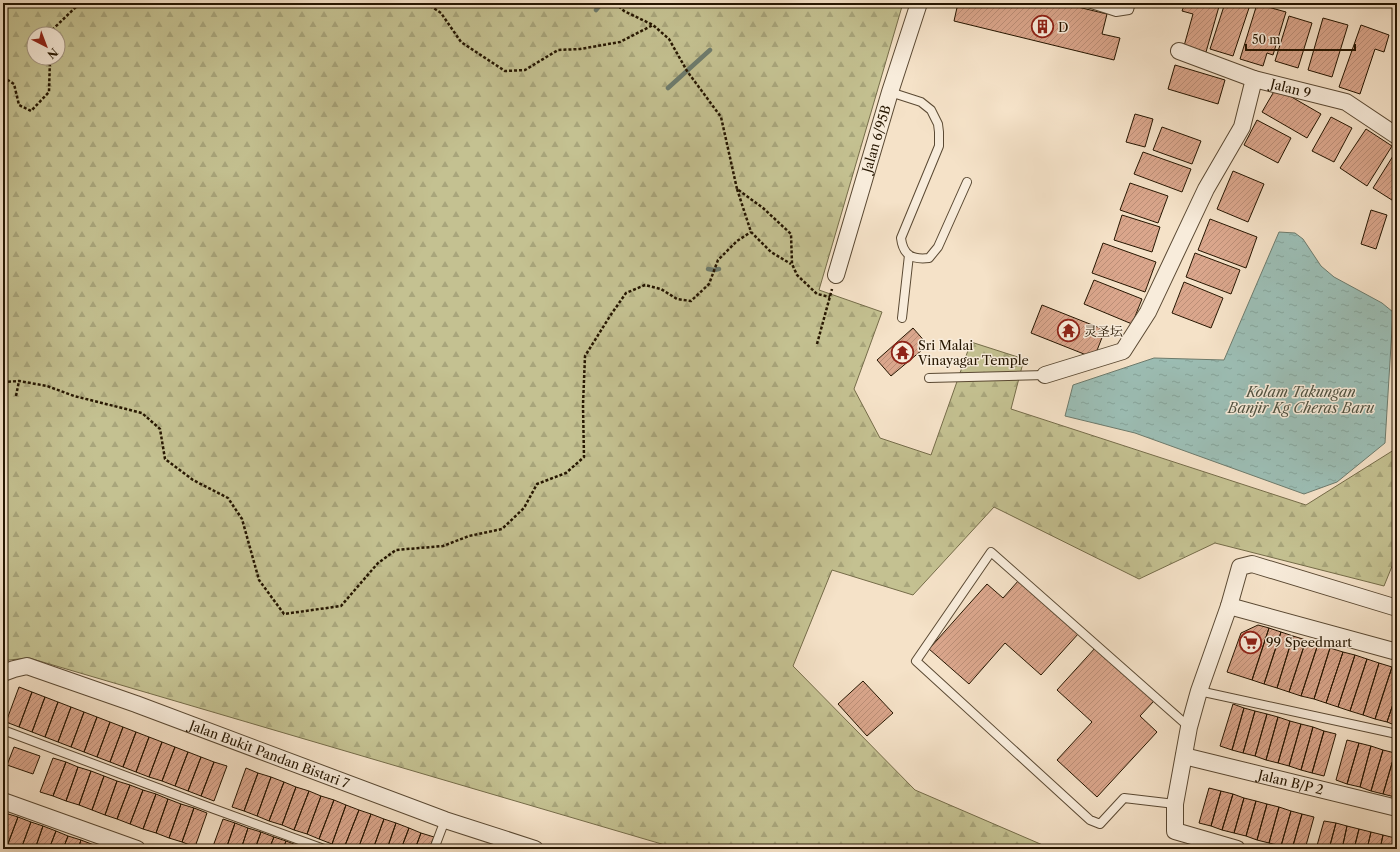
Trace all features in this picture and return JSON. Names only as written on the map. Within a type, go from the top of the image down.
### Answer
[{"type":"street","name":"Jalan 6/95B","points":[[836,276],[890,92],[920,3]]},
{"type":"street","name":"Jalan 9","points":[[1179,51],[1254,78],[1346,102],[1397,136]]},
{"type":"street","points":[[1045,375],[1123,351],[1148,312],[1206,189],[1242,127],[1254,78]]},
{"type":"street","points":[[1238,849],[1220,847],[1175,831],[1175,804],[1189,727],[1199,691],[1230,606],[1240,567],[1252,564],[1397,608]]},
{"type":"street","points":[[1230,606],[1397,652]]},
{"type":"street","name":"Jalan Bukit Pandan Bistari 7","points":[[3,673],[14,668],[27,666],[143,706],[445,820],[535,849]]},
{"type":"street","name":"Jalan B/P 2","points":[[1184,756],[1397,808]]},
{"type":"street","points":[[3,801],[137,849]]},
{"type":"lane","points":[[1088,3],[1116,12],[1130,10],[1132,3]]},
{"type":"lane","points":[[890,92],[921,102],[931,110],[938,124],[939,146],[901,238],[902,246],[909,255],[917,260],[929,258],[938,247],[966,182]]},
{"type":"lane","points":[[902,318],[909,255]]},
{"type":"lane","points":[[929,378],[1045,375]]},
{"type":"lane","points":[[1175,804],[1124,798],[1100,824],[1090,820],[916,661],[991,552],[1189,727]]},
{"type":"lane","points":[[1199,691],[1397,734]]},
{"type":"lane","points":[[3,730],[199,804],[324,849]]},
{"type":"lane","points":[[434,849],[445,820]]},
{"type":"path","points":[[56,26],[80,3]]},
{"type":"path","points":[[368,3],[397,6],[404,3]]},
{"type":"path","points":[[426,3],[441,13],[461,42],[505,71],[525,70],[558,50],[580,49],[620,42],[653,25]]},
{"type":"path","points":[[615,3],[624,11],[653,25],[668,39],[687,71],[721,117],[737,189],[751,232],[771,252],[792,264]]},
{"type":"path","points":[[3,77],[14,84],[19,105],[31,111],[49,92],[50,66]]},
{"type":"path","points":[[737,189],[763,208],[791,234],[792,264],[797,274],[817,294],[830,297]]},
{"type":"path","points":[[3,382],[19,381],[47,386],[74,396],[142,413],[160,429],[165,459],[193,480],[228,498],[242,519],[259,580],[284,614],[341,606],[378,563],[396,550],[443,546],[469,536],[502,529],[524,508],[537,484],[566,473],[584,457],[583,405],[585,356],[626,293],[645,285],[661,289],[677,300],[691,301],[709,284],[718,260],[737,241],[751,232]]},
{"type":"path","points":[[817,344],[836,276]]},
{"type":"path","points":[[16,396],[19,381]]},
{"type":"green space","points":[[3,3],[903,3],[819,290],[882,312],[854,389],[880,438],[931,455],[971,342],[1024,359],[1011,409],[1306,505],[1397,448],[1397,554],[1384,586],[1215,543],[1139,579],[994,507],[913,595],[832,570],[793,666],[915,790],[1052,849],[667,849],[665,845],[29,658],[9,660],[3,663]]},
{"type":"water","name":"Kolam Takungan Banjir Kg Cheras Baru","points":[[1279,232],[1295,233],[1303,239],[1321,266],[1334,277],[1382,303],[1393,312],[1385,443],[1337,482],[1304,494],[1135,433],[1065,416],[1073,385],[1154,358],[1224,360]]},
{"type":"building","name":"D","points":[[958,3],[1061,3],[1107,14],[1102,34],[1120,38],[1114,60],[954,21]]},
{"type":"building","points":[[1185,3],[1220,3],[1206,52],[1184,46],[1193,14],[1182,11]]},
{"type":"building","points":[[1225,3],[1244,3],[1250,5],[1233,56],[1210,49]]},
{"type":"building","points":[[1257,4],[1286,12],[1273,55],[1267,53],[1263,66],[1240,59]]},
{"type":"building","points":[[1289,16],[1312,23],[1298,68],[1275,61]]},
{"type":"building","points":[[1323,18],[1348,25],[1332,77],[1308,70]]},
{"type":"building","points":[[1361,25],[1389,35],[1384,52],[1375,49],[1360,94],[1339,87]]},
{"type":"building","points":[[1175,65],[1225,80],[1218,104],[1168,89]]},
{"type":"building","points":[[1276,88],[1321,114],[1307,138],[1262,112]]},
{"type":"building","points":[[1135,114],[1153,119],[1145,147],[1126,142]]},
{"type":"building","points":[[1331,117],[1352,128],[1334,162],[1312,151]]},
{"type":"building","points":[[1257,120],[1291,138],[1278,163],[1244,145]]},
{"type":"building","points":[[1162,127],[1201,141],[1192,164],[1153,150]]},
{"type":"building","points":[[1366,129],[1392,146],[1367,186],[1340,168]]},
{"type":"building","points":[[1143,152],[1191,169],[1182,192],[1134,174]]},
{"type":"building","points":[[1393,156],[1397,158],[1397,199],[1395,202],[1373,188]]},
{"type":"building","points":[[1233,171],[1264,184],[1248,222],[1217,209]]},
{"type":"building","points":[[1130,183],[1168,196],[1158,223],[1120,210]]},
{"type":"building","points":[[1371,210],[1387,215],[1376,249],[1361,244]]},
{"type":"building","points":[[1122,215],[1160,227],[1152,252],[1114,240]]},
{"type":"building","points":[[1210,219],[1257,237],[1246,268],[1198,250]]},
{"type":"building","points":[[1103,243],[1156,262],[1145,292],[1092,273]]},
{"type":"building","points":[[1195,253],[1240,270],[1231,294],[1186,277]]},
{"type":"building","points":[[1094,280],[1142,299],[1132,324],[1084,304]]},
{"type":"building","points":[[1184,282],[1223,298],[1211,328],[1172,313]]},
{"type":"building","name":"灵圣坛","points":[[1042,305],[1105,330],[1094,358],[1031,333]]},
{"type":"building","name":"Sri Malai Vinayagar Temple","points":[[913,328],[928,345],[891,376],[877,360]]},
{"type":"building","points":[[1019,580],[1079,633],[1041,675],[1005,643],[969,684],[929,649],[987,584],[1003,598]]},
{"type":"building","points":[[1258,625],[1269,628],[1252,680],[1227,672],[1241,633]]},
{"type":"building","points":[[1269,628],[1281,632],[1264,684],[1252,680]]},
{"type":"building","points":[[1281,632],[1293,636],[1277,688],[1264,684]]},
{"type":"building","points":[[1293,636],[1306,640],[1289,692],[1277,688]]},
{"type":"building","points":[[1306,640],[1318,644],[1301,696],[1289,692]]},
{"type":"building","points":[[1318,644],[1330,648],[1314,699],[1301,696]]},
{"type":"building","points":[[1096,647],[1154,701],[1140,716],[1157,732],[1097,797],[1057,760],[1092,722],[1057,690]]},
{"type":"building","points":[[1330,648],[1343,652],[1326,703],[1314,699]]},
{"type":"building","points":[[1343,652],[1355,655],[1338,707],[1326,703]]},
{"type":"building","points":[[1355,655],[1367,659],[1350,711],[1338,707]]},
{"type":"building","points":[[1367,659],[1379,663],[1363,715],[1350,711]]},
{"type":"building","points":[[1379,663],[1392,667],[1375,719],[1363,715]]},
{"type":"building","points":[[1392,667],[1397,669],[1397,692],[1387,722],[1375,719]]},
{"type":"building","points":[[863,681],[893,713],[867,736],[838,704]]},
{"type":"building","points":[[19,687],[32,692],[19,727],[6,722]]},
{"type":"building","points":[[32,692],[45,697],[32,732],[19,727]]},
{"type":"building","points":[[1397,692],[1397,726],[1387,722]]},
{"type":"building","points":[[45,697],[58,702],[45,737],[32,732]]},
{"type":"building","points":[[58,702],[71,707],[58,742],[45,737]]},
{"type":"building","points":[[1233,704],[1244,708],[1232,750],[1220,746]]},
{"type":"building","points":[[71,707],[84,712],[71,747],[58,742]]},
{"type":"building","points":[[1244,708],[1255,711],[1243,753],[1232,750]]},
{"type":"building","points":[[1255,711],[1267,714],[1255,756],[1243,753]]},
{"type":"building","points":[[84,712],[97,717],[84,752],[71,747]]},
{"type":"building","points":[[1267,714],[1278,717],[1266,760],[1255,756]]},
{"type":"building","points":[[97,717],[110,722],[97,757],[84,752]]},
{"type":"building","points":[[1278,717],[1290,721],[1278,763],[1266,760]]},
{"type":"building","points":[[1290,721],[1301,724],[1289,766],[1278,763]]},
{"type":"building","points":[[110,722],[123,727],[110,762],[97,757]]},
{"type":"building","points":[[1301,724],[1313,727],[1301,770],[1289,766]]},
{"type":"building","points":[[123,727],[136,732],[123,767],[110,762]]},
{"type":"building","points":[[1313,727],[1324,731],[1312,773],[1301,770]]},
{"type":"building","points":[[1324,731],[1336,734],[1324,776],[1312,773]]},
{"type":"building","points":[[136,732],[149,737],[136,772],[123,767]]},
{"type":"building","points":[[149,737],[162,742],[149,777],[136,772]]},
{"type":"building","points":[[1347,740],[1359,743],[1347,784],[1336,780]]},
{"type":"building","points":[[162,742],[175,747],[162,781],[149,777]]},
{"type":"building","points":[[1359,743],[1371,746],[1360,787],[1347,784]]},
{"type":"building","points":[[1371,746],[1383,750],[1371,791],[1360,787]]},
{"type":"building","points":[[14,747],[40,756],[33,774],[7,765]]},
{"type":"building","points":[[175,747],[188,752],[175,786],[162,781]]},
{"type":"building","points":[[1383,750],[1395,753],[1383,794],[1371,791]]},
{"type":"building","points":[[188,752],[201,757],[188,791],[175,786]]},
{"type":"building","points":[[1395,753],[1397,754],[1397,791],[1395,797],[1383,794]]},
{"type":"building","points":[[201,757],[214,762],[201,796],[188,791]]},
{"type":"building","points":[[53,758],[66,762],[53,796],[40,792]]},
{"type":"building","points":[[66,762],[78,767],[66,801],[53,796]]},
{"type":"building","points":[[214,762],[227,766],[214,801],[201,796]]},
{"type":"building","points":[[78,767],[91,771],[79,805],[66,801]]},
{"type":"building","points":[[246,768],[258,773],[244,811],[232,807]]},
{"type":"building","points":[[91,771],[104,776],[92,810],[79,805]]},
{"type":"building","points":[[258,773],[271,777],[257,816],[244,811]]},
{"type":"building","points":[[104,776],[117,781],[105,815],[92,810]]},
{"type":"building","points":[[271,777],[284,782],[269,821],[257,816]]},
{"type":"building","points":[[117,781],[130,785],[117,819],[105,815]]},
{"type":"building","points":[[284,782],[296,787],[282,825],[269,821]]},
{"type":"building","points":[[130,785],[143,790],[130,824],[117,819]]},
{"type":"building","points":[[296,787],[309,791],[294,830],[282,825]]},
{"type":"building","points":[[1209,788],[1221,791],[1211,826],[1199,823]]},
{"type":"building","points":[[143,790],[156,794],[143,829],[130,824]]},
{"type":"building","points":[[309,791],[321,796],[307,834],[294,830]]},
{"type":"building","points":[[1221,791],[1233,794],[1222,830],[1211,826]]},
{"type":"building","points":[[156,794],[168,799],[156,833],[143,829]]},
{"type":"building","points":[[1233,794],[1244,798],[1234,833],[1222,830]]},
{"type":"building","points":[[321,796],[334,800],[319,839],[307,834]]},
{"type":"building","points":[[1244,798],[1256,801],[1246,836],[1234,833]]},
{"type":"building","points":[[168,799],[181,804],[169,838],[156,833]]},
{"type":"building","points":[[334,800],[346,805],[332,844],[319,839]]},
{"type":"building","points":[[1256,801],[1267,804],[1257,840],[1246,836]]},
{"type":"building","points":[[181,804],[194,808],[182,842],[169,838]]},
{"type":"building","points":[[1267,804],[1279,807],[1269,843],[1257,840]]},
{"type":"building","points":[[346,805],[359,810],[344,848],[332,844]]},
{"type":"building","points":[[1279,807],[1291,811],[1281,846],[1269,843]]},
{"type":"building","points":[[194,808],[207,813],[195,847],[182,842]]},
{"type":"building","points":[[359,810],[371,814],[358,849],[344,848]]},
{"type":"building","points":[[1291,811],[1302,814],[1292,849],[1281,846]]},
{"type":"building","points":[[5,813],[18,817],[6,849],[3,849],[3,819]]},
{"type":"building","points":[[371,814],[384,819],[373,849],[358,849]]},
{"type":"building","points":[[1302,814],[1314,817],[1305,849],[1292,849]]},
{"type":"building","points":[[18,817],[31,822],[21,849],[6,849]]},
{"type":"building","points":[[223,819],[235,823],[226,849],[212,849]]},
{"type":"building","points":[[384,819],[396,823],[387,849],[373,849]]},
{"type":"building","points":[[1324,821],[1336,823],[1329,849],[1316,849]]},
{"type":"building","points":[[31,822],[43,826],[35,849],[21,849]]},
{"type":"building","points":[[235,823],[248,828],[241,849],[226,849]]},
{"type":"building","points":[[396,823],[409,828],[401,849],[387,849]]},
{"type":"building","points":[[1336,823],[1347,826],[1342,849],[1329,849]]},
{"type":"building","points":[[43,826],[56,831],[49,849],[35,849]]},
{"type":"building","points":[[1347,826],[1359,829],[1354,849],[1342,849]]},
{"type":"building","points":[[248,828],[261,832],[255,849],[241,849]]},
{"type":"building","points":[[409,828],[421,833],[415,849],[401,849]]},
{"type":"building","points":[[1359,829],[1371,832],[1367,849],[1354,849]]},
{"type":"building","points":[[56,831],[68,836],[63,849],[49,849]]},
{"type":"building","points":[[261,832],[274,837],[269,849],[255,849]]},
{"type":"building","points":[[1371,832],[1383,835],[1380,849],[1367,849]]},
{"type":"building","points":[[421,833],[434,837],[429,849],[415,849]]},
{"type":"building","points":[[1383,835],[1395,838],[1392,849],[1380,849]]},
{"type":"building","points":[[68,836],[81,840],[78,849],[63,849]]},
{"type":"building","points":[[274,837],[286,841],[283,849],[269,849]]},
{"type":"building","points":[[1395,838],[1397,839],[1397,849],[1392,849]]},
{"type":"building","points":[[81,840],[94,845],[92,849],[78,849]]},
{"type":"building","points":[[286,841],[299,846],[298,849],[283,849]]},
{"type":"building","points":[[94,845],[105,849],[92,849]]},
{"type":"waterway","points":[[596,10],[602,3]]},
{"type":"waterway","points":[[668,88],[710,50]]},
{"type":"waterway","points":[[708,269],[719,269]]},
{"type":"place","name":"D","points":[[1042,27]]},
{"type":"place","name":"灵圣坛","points":[[1068,331]]},
{"type":"place","name":"Sri Malai Vinayagar Temple","points":[[902,352]]},
{"type":"place","name":"99 Speedmart","points":[[1251,642]]}]
